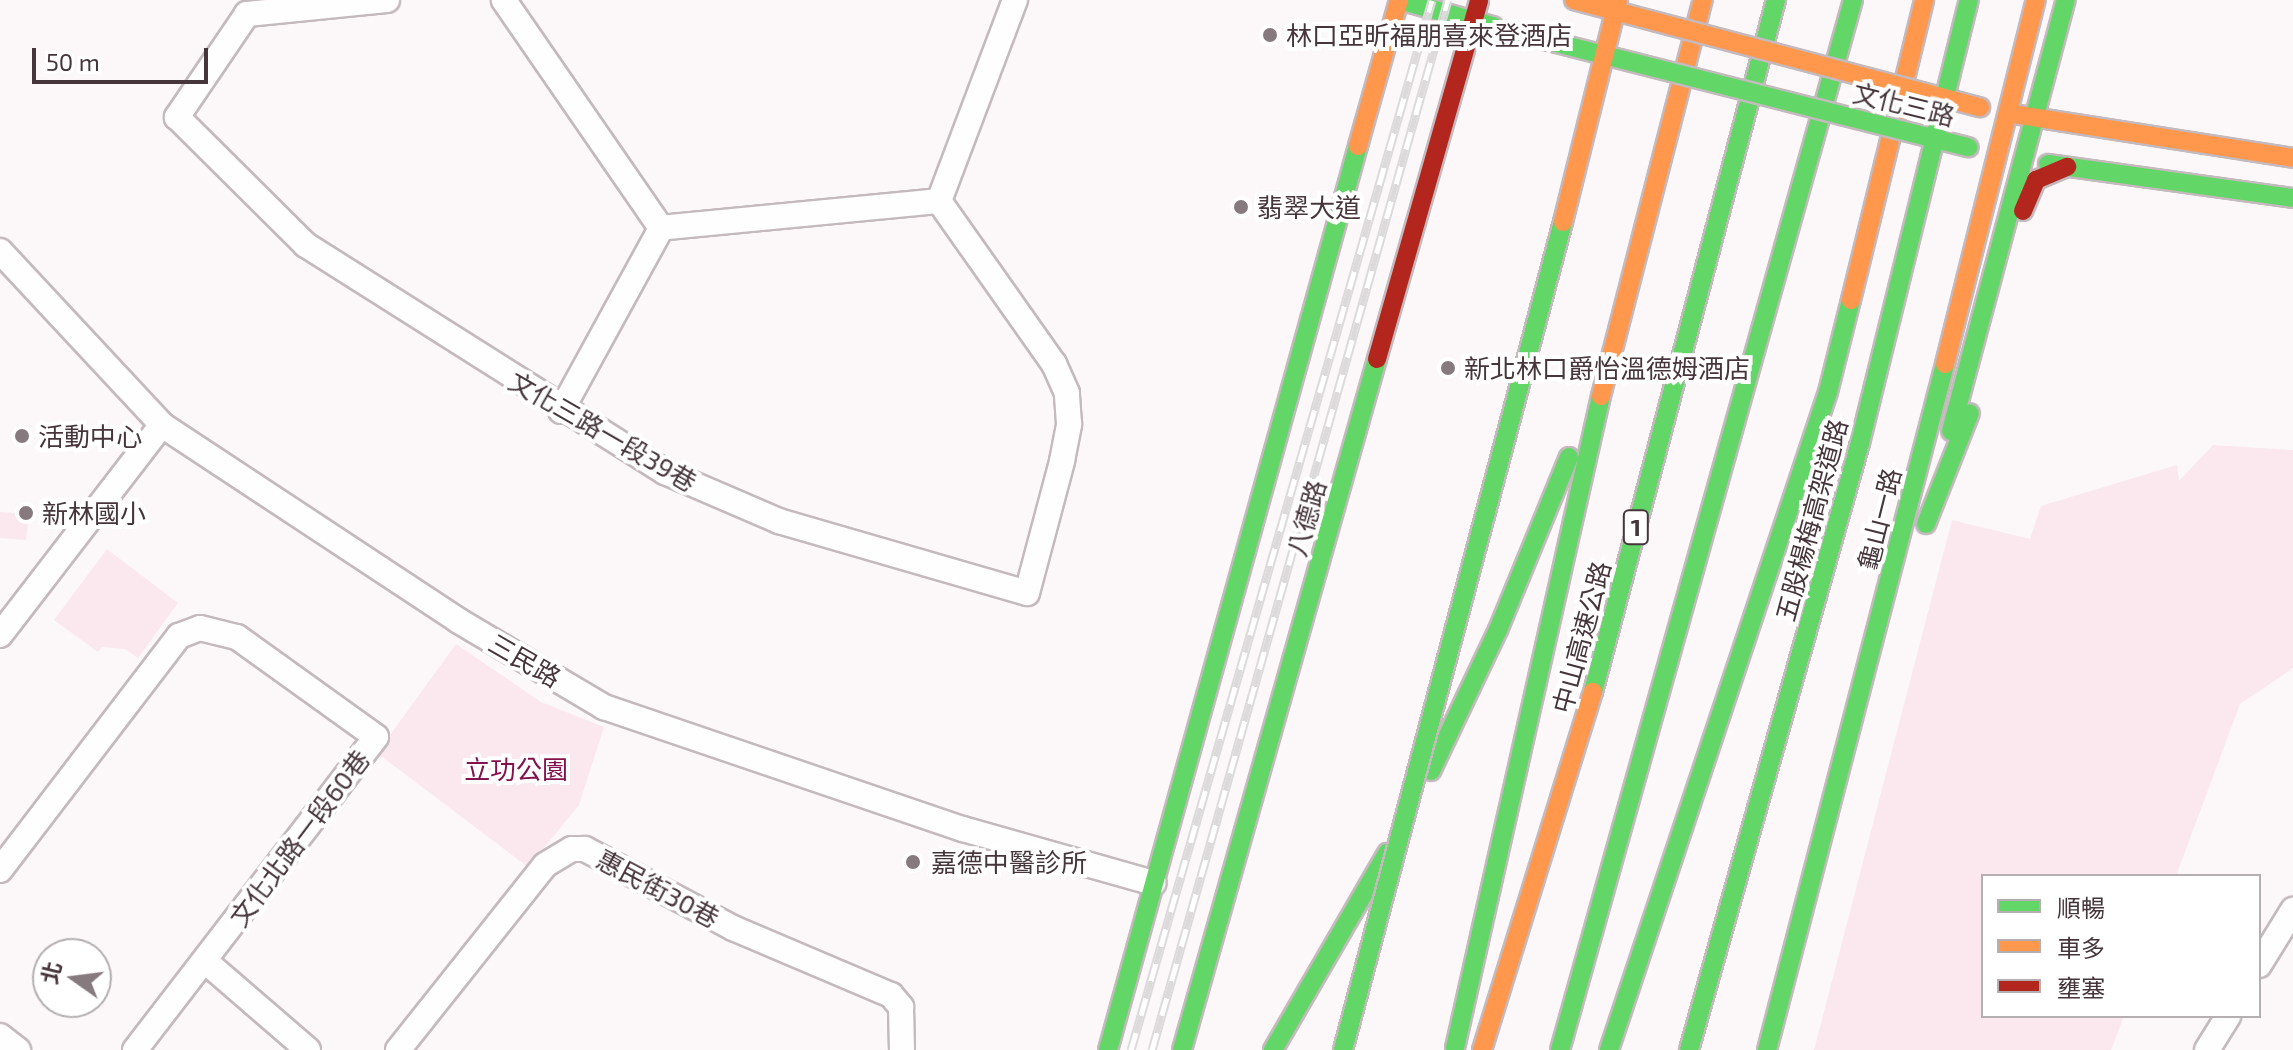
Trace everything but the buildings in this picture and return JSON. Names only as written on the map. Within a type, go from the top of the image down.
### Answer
[{"type":"main road","name":"文化三路","points":[[1399,0],[1509,31],[2025,160],[2293,198]]},
{"type":"main road","name":"八德路","points":[[1108,1050],[1399,0]]},
{"type":"main road","name":"八德路","points":[[1182,1050],[1479,0]]},
{"type":"main road","name":"文化三路","points":[[1574,0],[2007,113],[2293,158]]},
{"type":"main road","points":[[1343,1050],[1518,407],[1618,0]]},
{"type":"main road","points":[[1454,1050],[1607,371],[1703,0]]},
{"type":"main road","name":"中山高速公路","points":[[1482,1050],[1572,773],[1776,0]]},
{"type":"main road","points":[[1560,1050],[1853,0]]},
{"type":"main road","points":[[1609,1050],[1828,392],[1924,0]]},
{"type":"main road","name":"五股楊梅高架道路","points":[[1689,1050],[1860,443],[1969,0]]},
{"type":"main road","name":"龜山一路","points":[[1767,1050],[1833,809],[2036,0]]},
{"type":"main road","points":[[1833,809],[1926,524],[2066,0]]},
{"type":"main road","points":[[1926,524],[1968,418],[2029,191],[2036,180],[2067,167]]},
{"type":"main road","points":[[1273,1050],[1433,767],[1607,371]]},
{"type":"main road","points":[[1635,1036],[1644,949]]},
{"type":"street","name":"文化三路一段39巷","points":[[387,0],[247,14],[177,117],[306,245],[561,411],[665,472],[779,521],[1027,593],[1062,461],[1069,424],[1067,393],[1054,364],[939,201]]},
{"type":"street","points":[[504,0],[661,228]]},
{"type":"street","points":[[661,228],[939,201],[1015,0]]},
{"type":"street","points":[[561,411],[661,228]]},
{"type":"street","name":"三民路","points":[[0,251],[162,425],[459,621],[604,707],[963,829],[1154,883]]},
{"type":"street","points":[[0,635],[162,425]]},
{"type":"street","name":"文化北路一段60巷","points":[[0,870],[179,636],[200,628],[221,630],[376,737],[135,1050]]},
{"type":"street","name":"惠民街30巷","points":[[398,1050],[545,865],[572,849],[585,849],[733,928],[891,995],[901,1007],[902,1050]]},
{"type":"street","points":[[2261,962],[2293,910]]},
{"type":"street","points":[[205,961],[308,1050]]},
{"type":"street","points":[[2207,1050],[2227,1018]]},
{"type":"street","points":[[0,1036],[18,1050]]},
{"type":"green space","points":[[2213,445],[2293,450],[2293,668],[2240,704],[2177,874],[1981,874],[1981,1018],[2123,1018],[2111,1050],[1814,1050],[1952,520],[2030,539],[2041,506],[2177,465],[2179,481]]},
{"type":"green space","points":[[0,512],[29,514],[26,540],[0,538]]},
{"type":"green space","points":[[107,549],[178,603],[138,658],[125,649],[102,647],[98,652],[54,620]]},
{"type":"green space","name":"立功公園","points":[[456,644],[541,702],[604,727],[579,805],[528,867],[377,753]]},
{"type":"railway","points":[[1131,1050],[1432,0]]},
{"type":"railway","points":[[1152,1050],[1448,0]]},
{"type":"traffic: fast","points":[[1399,0],[1493,26]]},
{"type":"traffic: fast","points":[[1593,692],[1776,0]]},
{"type":"traffic: fast","points":[[1560,1050],[1853,0]]},
{"type":"traffic: fast","points":[[1689,1050],[1860,443],[1969,0]]},
{"type":"traffic: fast","points":[[1951,431],[2066,0]]},
{"type":"traffic: fast","points":[[1509,31],[1969,147]]},
{"type":"traffic: fast","points":[[1108,1050],[1358,146]]},
{"type":"traffic: fast","points":[[2048,164],[2293,198]]},
{"type":"traffic: fast","points":[[1343,1050],[1563,222]]},
{"type":"traffic: fast","points":[[1609,1050],[1828,392],[1851,300]]},
{"type":"traffic: fast","points":[[1182,1050],[1377,359]]},
{"type":"traffic: fast","points":[[1767,1050],[1945,364]]},
{"type":"traffic: fast","points":[[1455,1048],[1601,396]]},
{"type":"traffic: fast","points":[[1926,524],[1970,413]]},
{"type":"traffic: fast","points":[[1431,771],[1498,630],[1569,457]]},
{"type":"traffic: fast","points":[[1273,1050],[1387,853]]},
{"type":"traffic: slow","points":[[1358,146],[1399,0]]},
{"type":"traffic: slow","points":[[1574,0],[1980,107]]},
{"type":"traffic: slow","points":[[1563,222],[1618,0]]},
{"type":"traffic: slow","points":[[1601,396],[1703,0]]},
{"type":"traffic: slow","points":[[1851,300],[1924,0]]},
{"type":"traffic: slow","points":[[1945,364],[2036,0]]},
{"type":"traffic: slow","points":[[2013,114],[2293,158]]},
{"type":"traffic: slow","points":[[1482,1050],[1593,692]]},
{"type":"traffic: jam","points":[[1377,359],[1479,0]]},
{"type":"traffic: jam","points":[[2023,211],[2036,180],[2067,167]]},
{"type":"place","name":"林口亞昕福朋喜來登酒店","points":[[1270,35]]},
{"type":"place","name":"翡翠大道","points":[[1241,207]]},
{"type":"place","name":"新北林口爵怡溫德姆酒店","points":[[1448,368]]},
{"type":"place","name":"活動中心","points":[[22,436]]},
{"type":"place","name":"新林國小","points":[[26,513]]},
{"type":"place","name":"嘉德中醫診所","points":[[913,862]]}]
